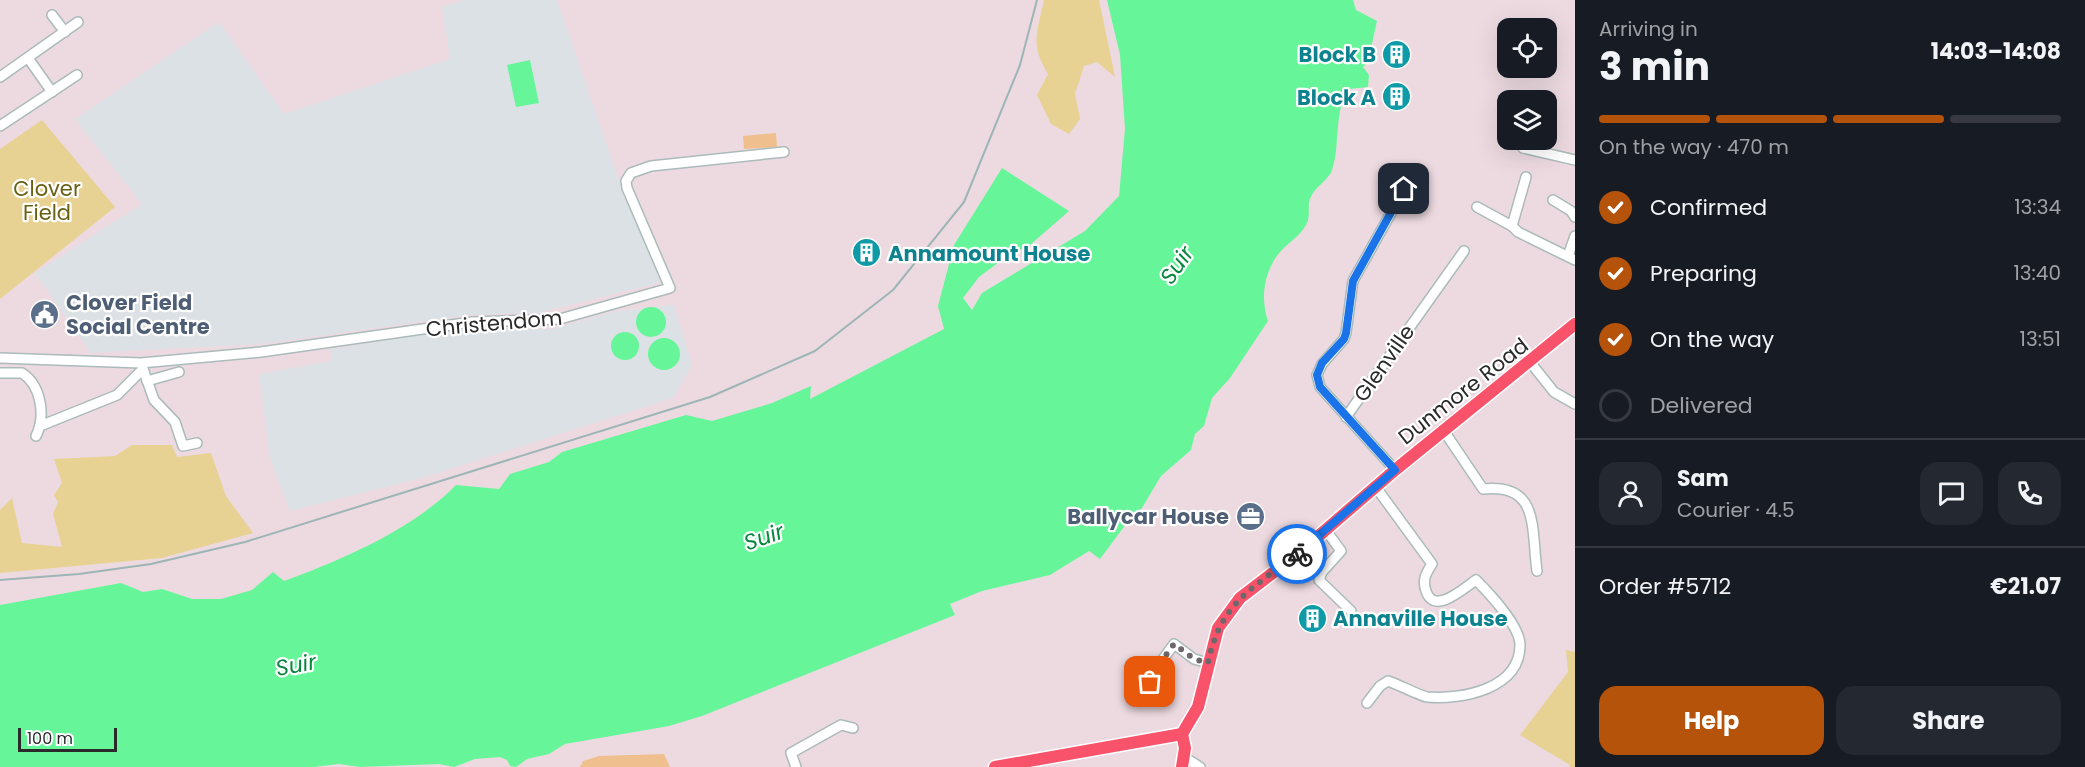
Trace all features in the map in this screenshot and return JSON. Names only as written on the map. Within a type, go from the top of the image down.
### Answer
[{"type":"main road","name":"Dunmore Road","points":[[1182,734],[1198,707],[1218,628],[1234,604],[1251,587],[1575,324]]},
{"type":"main road","points":[[995,767],[1182,734],[1183,762]]},
{"type":"street","points":[[52,15],[65,32]]},
{"type":"street","points":[[0,77],[78,22]]},
{"type":"street","points":[[28,58],[52,92]]},
{"type":"street","points":[[1,124],[77,75]]},
{"type":"street","points":[[1532,150],[1575,160]]},
{"type":"street","name":"Christendom","points":[[0,358],[142,366],[261,352],[472,321],[560,319],[670,288],[627,188],[626,181],[631,173],[651,166],[784,152]]},
{"type":"street","points":[[1512,226],[1526,177]]},
{"type":"street","points":[[1346,417],[1320,387],[1317,375],[1322,363],[1344,339],[1353,281],[1406,186]]},
{"type":"street","points":[[1553,200],[1571,211],[1575,217]]},
{"type":"street","points":[[1477,207],[1512,226],[1518,232],[1571,258],[1575,236]]},
{"type":"street","name":"Glenville","points":[[1395,470],[1346,417],[1464,251]]},
{"type":"street","points":[[1530,362],[1554,392],[1575,404]]},
{"type":"street","points":[[142,366],[154,400],[175,423],[183,446],[196,443]]},
{"type":"street","points":[[40,426],[117,395],[142,366]]},
{"type":"street","points":[[147,381],[179,372]]},
{"type":"street","points":[[0,374],[22,373],[32,382],[39,398],[40,426],[36,436]]},
{"type":"street","points":[[1444,431],[1483,489],[1508,488],[1518,493],[1525,501],[1529,511],[1537,571]]},
{"type":"street","points":[[1367,703],[1380,686],[1388,681],[1410,688],[1423,696],[1439,697],[1472,692],[1502,683],[1512,673],[1520,644],[1511,624],[1492,597],[1476,580],[1441,601],[1431,599],[1427,595],[1424,581],[1432,564],[1375,486]]},
{"type":"street","points":[[1325,529],[1341,551],[1322,573],[1319,580],[1351,611]]},
{"type":"street","points":[[1150,682],[1174,644],[1194,659],[1208,663]]},
{"type":"street","points":[[796,767],[791,753],[842,725],[854,728]]},
{"type":"street","points":[[1183,762],[1200,767]]},
{"type":"shaded area","points":[[465,0],[557,0],[618,178],[662,282],[538,313],[469,315],[260,344],[91,353],[35,273],[142,204],[75,119],[219,22],[284,114],[450,59],[442,7]]},
{"type":"shaded area","points":[[776,133],[777,147],[744,149],[743,136]]},
{"type":"shaded area","points":[[674,305],[692,365],[673,398],[422,478],[290,511],[270,458],[259,374],[332,361],[330,349],[461,329],[552,329],[617,311]]},
{"type":"shaded area","points":[[664,754],[670,767],[580,767],[583,761],[599,756]]},
{"type":"green space","points":[[1044,0],[1099,0],[1115,77],[1097,62],[1084,66],[1075,94],[1080,119],[1069,134],[1051,124],[1037,95],[1048,74],[1042,64],[1037,46],[1037,30]]},
{"type":"green space","name":"Clover Field","points":[[42,120],[115,207],[0,299],[0,149]]},
{"type":"green space","points":[[132,445],[172,445],[177,457],[211,453],[226,496],[253,533],[162,558],[0,573],[0,510],[12,498],[22,543],[62,547],[53,514],[58,502],[54,495],[62,483],[54,459],[115,456]]},
{"type":"green space","points":[[1566,650],[1575,652],[1575,767],[1569,767],[1570,765],[1520,735],[1568,672]]},
{"type":"water","name":"Suir","points":[[1107,0],[1353,0],[1356,10],[1377,21],[1368,62],[1363,67],[1369,75],[1368,87],[1349,89],[1344,98],[1339,117],[1332,170],[1312,195],[1306,225],[1280,252],[1267,276],[1264,303],[1268,321],[1230,378],[1212,398],[1204,426],[1195,434],[1191,450],[1161,476],[1142,508],[1129,520],[1100,559],[1089,551],[1050,575],[982,591],[950,604],[955,615],[702,716],[669,726],[565,744],[549,754],[527,759],[516,767],[510,766],[507,760],[500,757],[475,759],[454,767],[439,764],[360,767],[339,764],[314,767],[0,767],[0,605],[121,583],[143,592],[162,589],[192,599],[221,599],[252,590],[273,572],[284,581],[376,542],[419,516],[456,485],[499,489],[510,474],[549,462],[562,452],[686,415],[712,421],[772,403],[811,386],[810,399],[944,329],[938,306],[954,245],[1002,168],[1069,211],[1030,245],[1007,256],[979,277],[963,298],[972,310],[982,293],[1085,231],[1119,196],[1125,129],[1120,55]]},
{"type":"water","points":[[530,60],[539,103],[516,107],[507,65]]},
{"type":"water","points":[[651,307],[661,312],[666,322],[661,332],[651,337],[641,332],[636,322],[641,312]]},
{"type":"water","points":[[625,332],[635,336],[639,346],[635,356],[625,360],[615,356],[611,346],[615,336]]},
{"type":"water","points":[[664,338],[675,343],[680,354],[675,365],[664,370],[653,365],[648,354],[653,343]]},
{"type":"railway","points":[[0,580],[79,574],[151,564],[245,542],[710,397],[815,351],[893,290],[964,202],[1020,65],[1037,0]]},
{"type":"way so far","points":[[1150,682],[1174,644],[1194,659],[1208,663],[1215,635],[1229,610],[1251,587],[1297,554]]},
{"type":"place","name":"Block B","points":[[1397,54]]},
{"type":"place","name":"Block A","points":[[1397,97]]},
{"type":"place","name":"Annamount House","points":[[867,253]]},
{"type":"place","name":"Clover Field Social Centre","points":[[45,314]]},
{"type":"place","name":"Ballycar House","points":[[1250,516]]},
{"type":"place","name":"Annaville House","points":[[1312,618]]},
{"type":"route","points":[[1297,554],[1395,470],[1320,387],[1317,375],[1322,363],[1344,339],[1353,281],[1388,222],[1404,189]]}]
